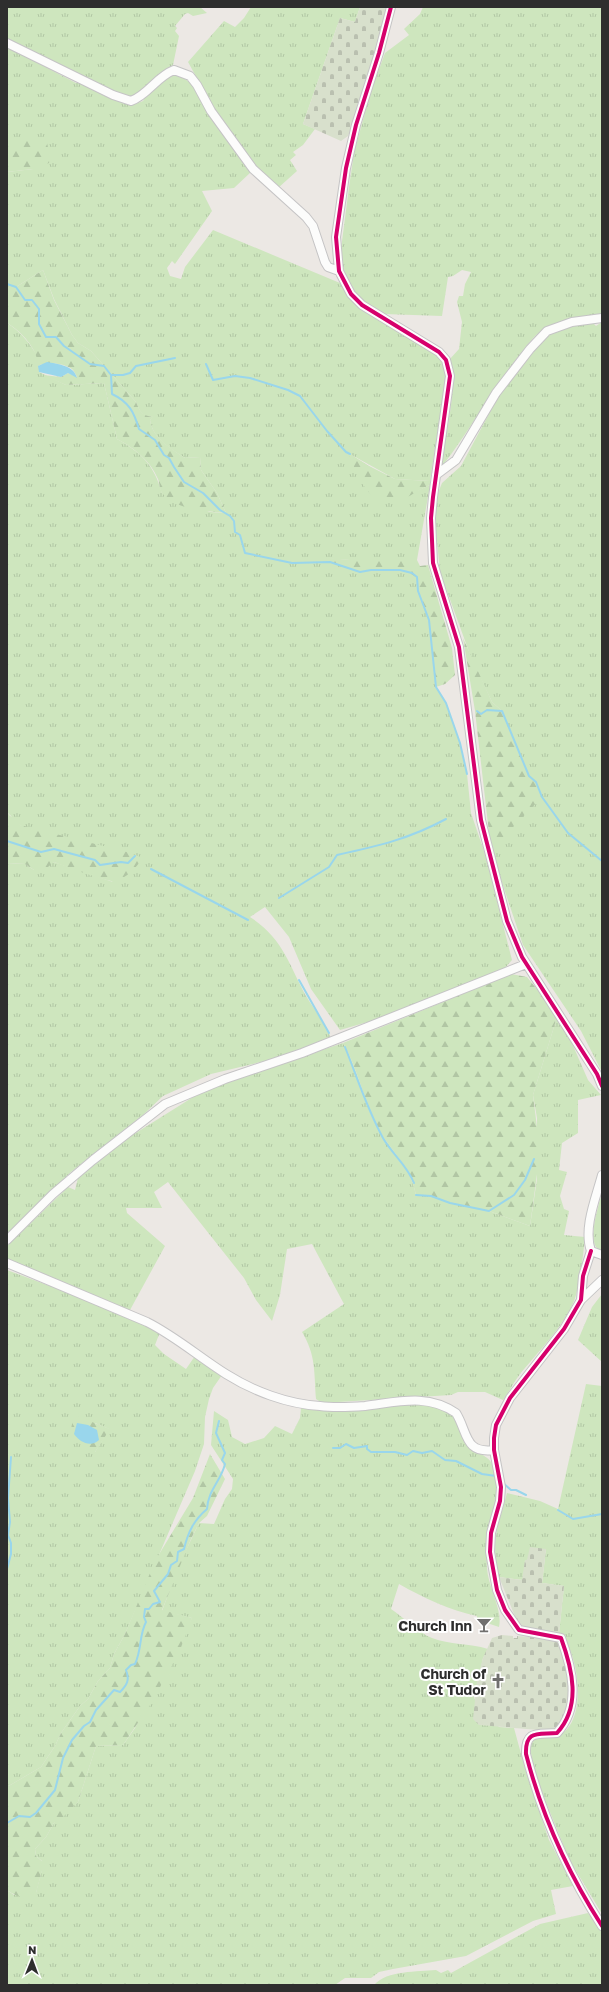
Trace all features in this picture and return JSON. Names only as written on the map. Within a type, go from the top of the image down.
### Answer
[{"type":"street","points":[[390,7],[379,53],[356,125],[346,168],[336,237],[340,271],[351,294],[362,305],[439,352],[446,360],[450,376],[431,518],[433,563],[459,648],[480,813],[485,838],[507,921],[526,964],[597,1074],[602,1086]]},
{"type":"street","points":[[7,43],[113,95],[131,101],[143,95],[149,87],[174,70],[190,76],[203,93],[211,111],[229,134],[245,161],[277,192],[300,209],[313,226],[328,267],[340,271]]},
{"type":"street","points":[[436,475],[456,460],[496,393],[530,349],[547,331],[572,322],[602,318]]},
{"type":"street","points":[[7,1240],[53,1194],[93,1160],[165,1104],[225,1079],[302,1053],[526,964]]},
{"type":"street","points":[[581,1300],[583,1276],[591,1251],[589,1244],[589,1232],[602,1175]]},
{"type":"street","points":[[591,1251],[602,1255]]},
{"type":"street","points":[[7,1263],[165,1331],[226,1374],[272,1396],[293,1403],[339,1408],[405,1400],[436,1402],[456,1413],[465,1435],[474,1448],[479,1450],[494,1450]]},
{"type":"street","points":[[602,1280],[581,1300],[564,1329],[510,1398],[496,1425],[494,1450],[501,1487],[500,1501],[491,1533],[490,1552],[497,1590],[512,1623],[519,1630],[561,1638],[571,1672],[572,1697],[570,1712],[564,1725],[558,1733],[536,1734],[530,1736],[526,1744],[526,1754],[536,1790],[559,1849],[602,1926]]},
{"type":"green space","points":[[7,7],[200,7],[207,13],[193,16],[188,13],[185,14],[175,26],[177,28],[175,31],[179,36],[173,65],[154,78],[141,93],[131,98],[123,96],[7,39]]},
{"type":"green space","points":[[251,7],[360,7],[355,22],[340,18],[303,124],[315,129],[303,145],[293,152],[296,155],[290,160],[297,171],[278,188],[251,162],[213,107],[188,62],[224,21],[235,27],[244,18]]},
{"type":"green space","points":[[360,7],[386,7],[378,47],[351,129],[348,136],[341,141],[303,124],[340,18],[355,22]]},
{"type":"green space","points":[[423,7],[602,7],[602,314],[579,317],[557,323],[536,335],[508,370],[443,465],[441,464],[448,426],[453,382],[449,360],[459,349],[462,322],[457,302],[459,296],[463,296],[465,284],[471,272],[462,270],[453,276],[448,277],[442,316],[384,314],[360,299],[352,288],[343,268],[341,249],[354,153],[370,94],[385,53],[409,35],[404,29],[420,14]]},
{"type":"green space","points":[[7,47],[76,83],[83,83],[125,104],[135,104],[143,101],[150,90],[170,75],[179,76],[187,80],[199,93],[251,172],[234,188],[202,191],[212,211],[175,264],[172,261],[167,268],[170,276],[181,279],[185,267],[213,230],[340,283],[349,298],[370,315],[439,357],[445,369],[446,377],[430,481],[395,479],[348,453],[412,493],[430,485],[417,560],[350,560],[319,558],[319,563],[335,563],[359,572],[395,569],[407,572],[417,577],[418,591],[429,620],[436,687],[446,703],[460,743],[467,774],[471,813],[485,854],[512,960],[504,969],[371,1021],[340,1030],[311,989],[289,937],[265,907],[250,917],[261,925],[278,943],[331,1039],[269,1060],[211,1074],[163,1096],[143,1115],[71,1172],[7,1235],[7,863],[25,864],[34,870],[54,862],[113,882],[20,825],[7,812],[7,323],[20,333],[34,351],[38,358],[39,372],[66,385],[104,383],[117,439],[133,449],[151,467],[162,493],[210,512],[226,513],[217,493],[201,470],[200,457],[185,458],[158,438],[150,420],[153,417],[146,416],[142,413],[136,402],[91,351],[78,343],[72,335],[54,299],[43,270],[16,287],[7,284],[7,172],[33,169],[7,140]]},
{"type":"green space","points":[[46,138],[50,157],[49,163],[33,169],[7,172],[7,140]]},
{"type":"green space","points":[[43,270],[54,300],[72,335],[78,343],[91,351],[136,402],[142,413],[147,416],[154,417],[150,420],[152,427],[163,442],[185,458],[200,457],[201,470],[217,493],[226,513],[184,507],[163,494],[155,472],[151,466],[136,451],[117,439],[104,383],[66,385],[43,375],[61,377],[68,373],[77,377],[72,369],[64,365],[50,363],[41,364],[38,366],[35,353],[28,341],[7,323],[7,284],[16,287]]},
{"type":"green space","points":[[592,322],[596,326],[602,322],[602,1072],[581,1031],[523,945],[491,850],[536,782],[529,776],[502,711],[492,702],[472,660],[440,572],[435,520],[436,498],[442,483],[461,466],[498,397],[543,340],[554,331]]},
{"type":"green space","points":[[348,453],[369,466],[395,479],[430,481],[430,485],[399,501],[389,503],[380,501],[372,496],[360,480]]},
{"type":"green space","points":[[319,557],[350,560],[417,560],[420,566],[428,565],[452,648],[455,675],[445,684],[436,687],[429,620],[418,591],[417,578],[407,572],[394,570],[381,569],[355,572],[331,562],[319,563]]},
{"type":"green space","points":[[463,638],[492,702],[502,711],[529,775],[536,782],[542,797],[491,850],[475,711]]},
{"type":"green space","points":[[7,812],[10,816],[19,819],[20,825],[127,852],[143,858],[127,875],[114,881],[110,881],[54,862],[43,871],[34,870],[25,864],[7,863]]},
{"type":"green space","points":[[511,974],[527,977],[557,1017],[533,1095],[540,1152],[530,1226],[489,1211],[450,1203],[431,1196],[416,1195],[409,1174],[404,1165],[374,1121],[352,1062],[343,1043]]},
{"type":"green space","points":[[557,1017],[571,1041],[588,1080],[601,1095],[578,1100],[578,1133],[562,1143],[559,1170],[567,1172],[560,1196],[564,1209],[569,1211],[564,1235],[585,1237],[582,1266],[576,1295],[567,1315],[560,1326],[520,1374],[503,1400],[485,1392],[458,1392],[451,1395],[322,1403],[316,1399],[312,1356],[307,1340],[302,1332],[344,1304],[312,1244],[287,1249],[280,1295],[272,1321],[256,1300],[244,1278],[168,1182],[154,1192],[162,1208],[126,1208],[127,1213],[165,1246],[130,1310],[7,1260],[7,1246],[68,1187],[75,1190],[78,1178],[123,1141],[198,1094],[229,1081],[343,1043],[352,1062],[374,1121],[404,1165],[413,1184],[416,1195],[431,1196],[450,1203],[489,1211],[530,1226],[537,1179],[537,1118],[533,1095]]},
{"type":"green space","points":[[602,1192],[602,1249],[599,1250],[595,1245],[593,1231]]},
{"type":"green space","points":[[7,1270],[46,1284],[160,1332],[155,1345],[164,1354],[186,1369],[195,1356],[222,1375],[213,1388],[209,1399],[205,1417],[204,1444],[195,1471],[125,1634],[114,1654],[110,1668],[98,1681],[88,1699],[80,1706],[61,1733],[55,1746],[41,1767],[7,1787]],"holes":[[[95,1423],[109,1429],[95,1452]]]},
{"type":"green space","points":[[602,1294],[602,1362],[578,1340],[592,1307]]},
{"type":"green space","points":[[586,1384],[602,1386],[602,1914],[569,1859],[535,1775],[531,1753],[530,1743],[534,1738],[551,1737],[561,1734],[569,1726],[575,1714],[578,1700],[578,1684],[572,1654],[566,1642],[559,1633],[564,1586],[542,1583],[546,1549],[525,1561],[523,1580],[499,1577],[495,1553],[496,1534],[507,1493],[540,1501],[558,1509]]},
{"type":"green space","points":[[411,1403],[435,1406],[451,1413],[460,1423],[472,1448],[488,1459],[493,1466],[496,1477],[497,1496],[487,1544],[487,1568],[500,1620],[499,1627],[487,1623],[487,1621],[477,1618],[477,1616],[437,1603],[399,1584],[391,1609],[427,1636],[446,1642],[488,1649],[483,1658],[474,1698],[499,1727],[514,1728],[526,1772],[549,1840],[573,1886],[551,1890],[556,1914],[533,1921],[466,1956],[379,1972],[371,1978],[345,1978],[335,1985],[7,1985],[7,1890],[14,1895],[36,1893],[41,1873],[42,1861],[36,1856],[35,1849],[46,1837],[54,1823],[78,1802],[96,1746],[123,1745],[135,1728],[192,1618],[162,1611],[179,1565],[199,1523],[214,1524],[225,1499],[232,1489],[233,1479],[211,1445],[214,1411],[228,1420],[232,1437],[245,1444],[264,1438],[275,1426],[292,1434],[300,1418],[301,1408],[340,1412]]},
{"type":"green space","points":[[74,1415],[110,1429],[95,1452],[69,1438]]},
{"type":"green space","points":[[210,1454],[225,1479],[207,1516],[199,1523],[191,1539],[162,1610],[192,1618],[180,1650],[152,1702],[123,1745],[96,1746],[78,1802],[59,1821],[54,1823],[46,1837],[35,1849],[36,1856],[44,1863],[36,1893],[25,1897],[14,1894],[7,1890],[7,1787],[41,1767],[55,1746],[61,1733],[80,1706],[88,1699],[98,1681],[110,1668],[114,1654],[125,1634],[155,1561],[193,1498]]},
{"type":"green space","points":[[530,1547],[546,1549],[542,1583],[564,1586],[559,1633],[524,1629],[518,1624],[499,1577],[522,1580],[525,1560],[527,1560]]},
{"type":"green space","points":[[502,1635],[513,1636],[513,1638],[517,1638],[517,1636],[549,1638],[557,1641],[562,1646],[569,1673],[569,1694],[565,1717],[558,1729],[551,1731],[479,1725],[473,1719],[477,1681],[483,1658],[492,1638]]},
{"type":"green space","points":[[588,1913],[602,1931],[602,1985],[374,1985],[380,1980],[395,1974],[436,1970],[441,1973],[448,1970],[451,1973],[540,1924]]},
{"type":"water","points":[[47,362],[69,368],[77,378],[68,373],[61,377],[39,372],[38,366]]},
{"type":"water","points":[[77,1423],[88,1425],[97,1430],[99,1440],[92,1444],[82,1442],[74,1434]]},
{"type":"waterway","points":[[7,284],[16,287],[25,300],[32,300],[39,309],[39,324],[46,337],[56,337],[64,346],[90,364],[104,366],[111,375],[112,394],[127,404],[135,417],[139,429],[155,440],[164,455],[169,458],[184,482],[203,493],[220,510],[230,516],[234,521],[235,532],[240,535],[245,553],[292,563],[330,562],[360,572],[371,570],[400,570],[412,573],[417,577],[418,591],[429,620],[436,687],[446,703],[460,743],[467,774]]},
{"type":"waterway","points":[[111,375],[123,375],[130,373],[136,366],[175,358]]},
{"type":"waterway","points":[[206,364],[213,380],[235,376],[250,378],[288,390],[300,396],[327,431],[346,452],[350,454]]},
{"type":"waterway","points":[[477,711],[481,714],[487,710],[502,711],[529,776],[536,782],[542,797],[568,833],[602,861]]},
{"type":"waterway","points":[[279,898],[329,867],[337,855],[406,837],[446,819]]},
{"type":"waterway","points":[[7,841],[41,852],[54,849],[95,860],[100,865],[121,862],[128,863],[135,856]]},
{"type":"waterway","points":[[151,869],[248,920]]},
{"type":"waterway","points":[[299,980],[329,1033]]},
{"type":"waterway","points":[[345,1047],[377,1127],[414,1183]]},
{"type":"waterway","points":[[416,1195],[431,1196],[450,1203],[489,1211],[514,1195],[525,1180],[534,1159]]},
{"type":"waterway","points":[[7,1823],[19,1816],[30,1817],[36,1813],[55,1790],[63,1758],[72,1740],[84,1726],[90,1722],[96,1710],[114,1690],[120,1692],[126,1685],[128,1680],[126,1670],[131,1665],[135,1664],[139,1653],[142,1632],[146,1622],[144,1617],[145,1609],[149,1609],[153,1604],[160,1602],[154,1591],[168,1574],[171,1565],[177,1561],[178,1552],[184,1549],[187,1537],[192,1527],[207,1509],[212,1491],[221,1476],[225,1464],[222,1460],[225,1453],[216,1433],[219,1421]]},
{"type":"waterway","points":[[333,1448],[340,1448],[346,1444],[354,1448],[367,1446],[367,1449],[371,1452],[395,1452],[407,1455],[413,1451],[422,1453],[432,1451],[445,1460],[456,1461],[482,1474],[496,1476]]},
{"type":"waterway","points":[[7,1569],[11,1554],[11,1543],[8,1535],[10,1522],[8,1498],[11,1457]]},
{"type":"waterway","points":[[503,1483],[511,1490],[516,1490],[526,1495]]},
{"type":"waterway","points":[[558,1510],[573,1519],[602,1514]]},
{"type":"cycle path","points":[[391,7],[379,53],[356,125],[346,168],[336,237],[339,271],[351,294],[362,305],[439,352],[446,360],[450,376],[431,518],[433,563],[459,647],[481,820],[507,921],[522,957],[597,1074],[602,1086]]},
{"type":"cycle path","points":[[591,1251],[583,1276],[581,1300],[564,1329],[510,1398],[496,1425],[494,1450],[501,1487],[500,1501],[491,1533],[490,1552],[497,1590],[505,1610],[519,1630],[561,1638],[569,1662],[572,1699],[570,1711],[565,1722],[557,1733],[539,1734],[531,1737],[526,1746],[526,1754],[540,1800],[557,1843],[567,1865],[602,1926]]},
{"type":"place","name":"Church Inn","points":[[484,1625]]},
{"type":"place","name":"Church of St Tudor","points":[[498,1681]]}]
